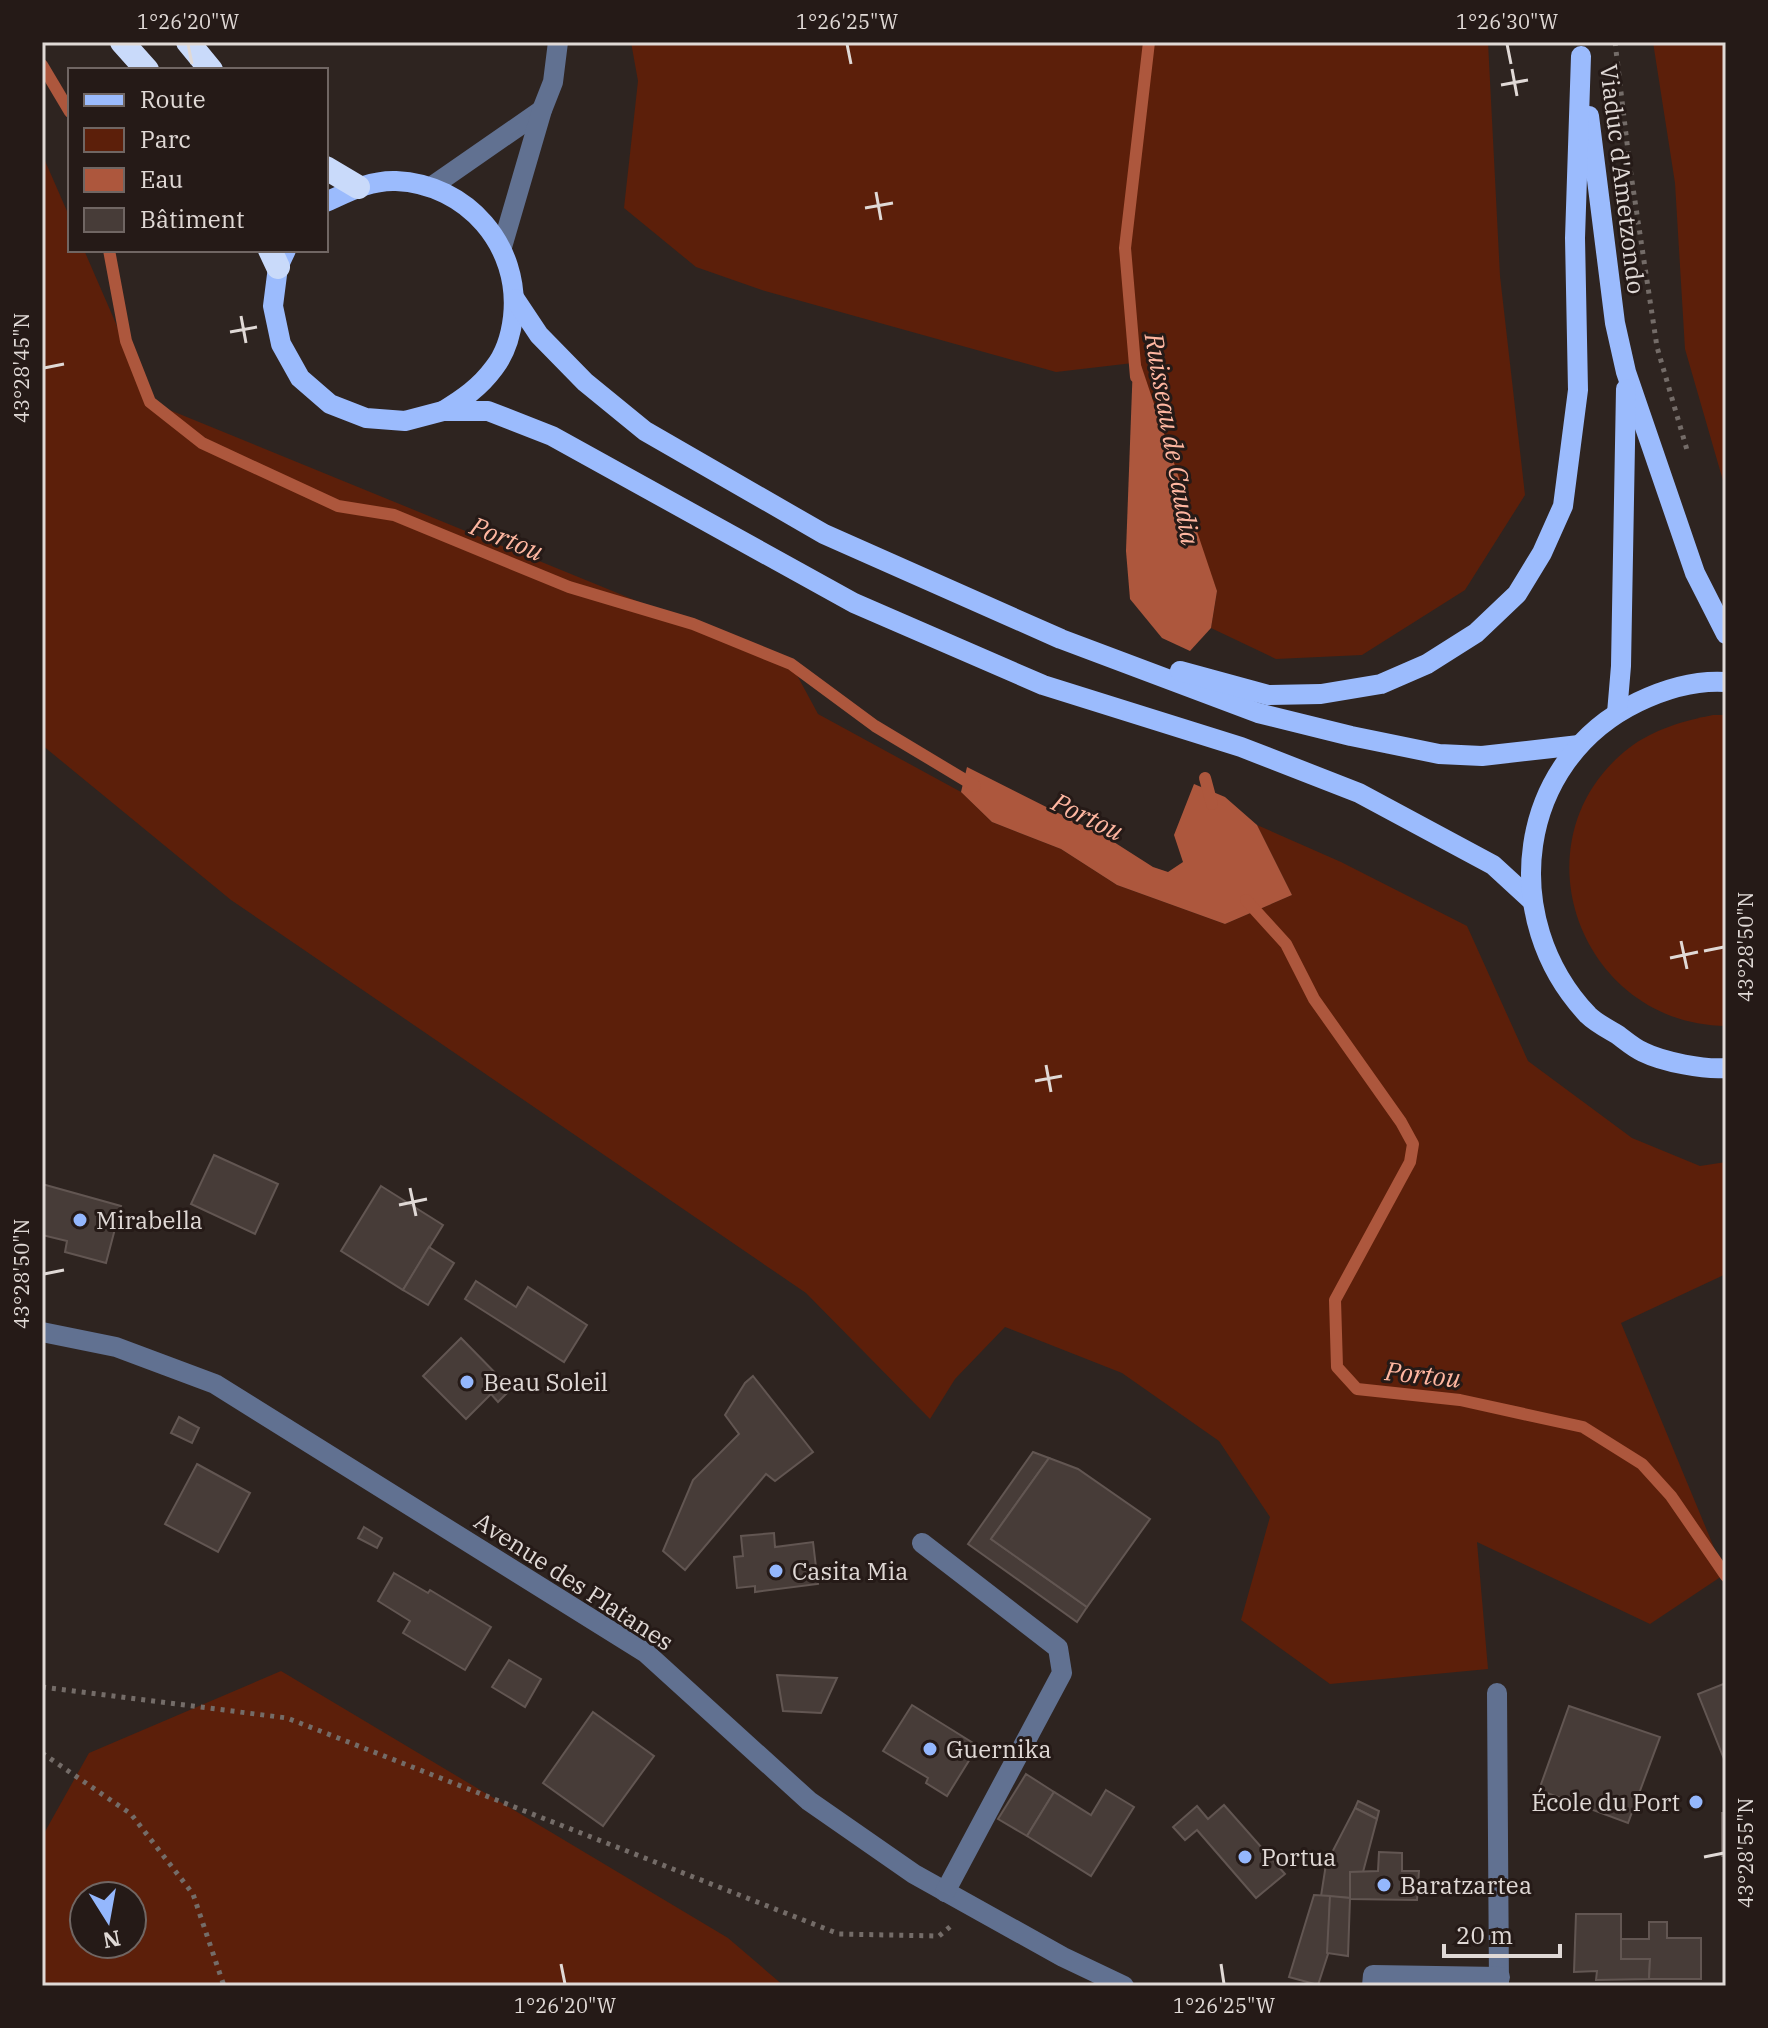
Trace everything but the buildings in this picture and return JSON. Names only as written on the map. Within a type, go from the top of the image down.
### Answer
[{"type":"highway","points":[[122,42],[145,68]]},
{"type":"highway","points":[[188,42],[209,68]]},
{"type":"highway","points":[[328,169],[358,187]]},
{"type":"main road","name":"Viaduc d'Ametzondo","points":[[1580,49],[1615,323],[1626,372]]},
{"type":"main road","points":[[1061,639],[1268,695],[1321,694],[1381,684],[1427,664],[1476,633],[1517,594],[1542,553],[1563,506],[1578,390],[1575,238],[1580,49]]},
{"type":"main road","points":[[328,201],[358,187],[394,181],[431,187],[460,201],[484,221],[502,247],[511,272],[515,299],[511,334],[496,366],[473,392],[443,411]]},
{"type":"main road","points":[[278,256],[273,306],[281,344],[300,378],[330,404],[366,418],[405,421],[443,411],[488,411],[552,436],[854,603],[1043,685],[1241,747],[1359,793],[1493,865],[1530,899]]},
{"type":"main road","points":[[515,299],[539,335],[585,382],[645,431],[824,534],[1061,639],[1258,713],[1351,736],[1439,754],[1482,756],[1579,745]]},
{"type":"main road","points":[[1626,372],[1695,573],[1726,634]]},
{"type":"main road","points":[[1617,713],[1621,666],[1626,372]]},
{"type":"main road","points":[[1726,682],[1712,681],[1662,691],[1617,713],[1579,745],[1548,791],[1532,843],[1530,899],[1550,962],[1589,1016],[1645,1053],[1710,1070],[1726,1068]]},
{"type":"street","points":[[502,247],[553,82],[558,42]]},
{"type":"street","points":[[431,187],[542,110]]},
{"type":"street","name":"Avenue des Platanes","points":[[42,1332],[116,1347],[215,1384],[646,1653],[809,1801],[914,1874],[1063,1957],[1124,1986]]},
{"type":"street","points":[[922,1543],[1058,1648],[1062,1673],[945,1892]]},
{"type":"street","points":[[1372,1986],[1373,1975],[1500,1982],[1497,1693]]},
{"type":"path","points":[[1615,42],[1657,347],[1688,453]]},
{"type":"path","points":[[42,1687],[287,1718],[839,1934],[939,1936],[974,1907]]},
{"type":"path","points":[[42,1753],[131,1814],[193,1894],[224,1986]]},
{"type":"green space","points":[[631,42],[1488,42],[1500,276],[1525,495],[1465,590],[1362,655],[1276,659],[1211,628],[1217,591],[1133,363],[1056,372],[765,291],[696,267],[624,208],[638,81]]},
{"type":"green space","points":[[1653,42],[1726,42],[1726,491],[1685,349],[1675,183]]},
{"type":"green space","points":[[42,154],[68,213],[68,252],[85,252],[150,402],[791,664],[818,714],[961,792],[992,822],[1061,849],[1117,885],[1225,924],[1292,895],[1257,825],[1341,862],[1467,926],[1528,1061],[1632,1138],[1700,1166],[1726,1162],[1726,1274],[1621,1323],[1725,1574],[1650,1624],[1477,1542],[1488,1669],[1330,1684],[1241,1620],[1270,1517],[1219,1441],[1122,1373],[1005,1327],[955,1379],[930,1419],[806,1293],[231,900],[42,745]]},
{"type":"green space","points":[[1713,715],[1726,715],[1726,1026],[1675,1017],[1632,995],[1600,961],[1578,920],[1570,875],[1574,830],[1594,786],[1639,741],[1669,727]]},
{"type":"green space","points":[[281,1671],[728,1938],[784,1986],[42,1986],[42,1837],[89,1753]]},
{"type":"water","points":[[1140,362],[1217,591],[1211,628],[1190,651],[1162,638],[1130,599],[1126,551],[1133,363]]},
{"type":"water","points":[[967,767],[1106,837],[1153,867],[1168,872],[1183,862],[1174,835],[1194,784],[1225,797],[1257,825],[1292,895],[1225,924],[1117,885],[1061,849],[992,822],[961,792]]},
{"type":"waterway","name":"Ruisseau de Caudia","points":[[1136,377],[1125,248],[1149,42]]},
{"type":"waterway","name":"Portou","points":[[42,65],[68,109]]},
{"type":"waterway","name":"Portou","points":[[109,252],[126,341],[150,402],[202,443],[338,506],[394,515],[569,587],[693,624],[791,664],[875,726],[975,786]]},
{"type":"waterway","points":[[1205,778],[1212,804]]},
{"type":"waterway","name":"Portou","points":[[1246,900],[1286,944],[1314,999],[1401,1122],[1413,1144],[1410,1162],[1335,1300],[1337,1367],[1357,1389],[1460,1400],[1583,1427],[1642,1464],[1671,1496],[1726,1576]]},
{"type":"place","name":"Mirabella","points":[[80,1220]]},
{"type":"place","name":"Beau Soleil","points":[[467,1382]]},
{"type":"place","name":"Casita Mia","points":[[776,1571]]},
{"type":"place","name":"Guernika","points":[[930,1749]]},
{"type":"place","name":"École du Port","points":[[1696,1802]]},
{"type":"place","name":"Portua","points":[[1245,1857]]},
{"type":"place","name":"Baratzartea","points":[[1384,1885]]}]
